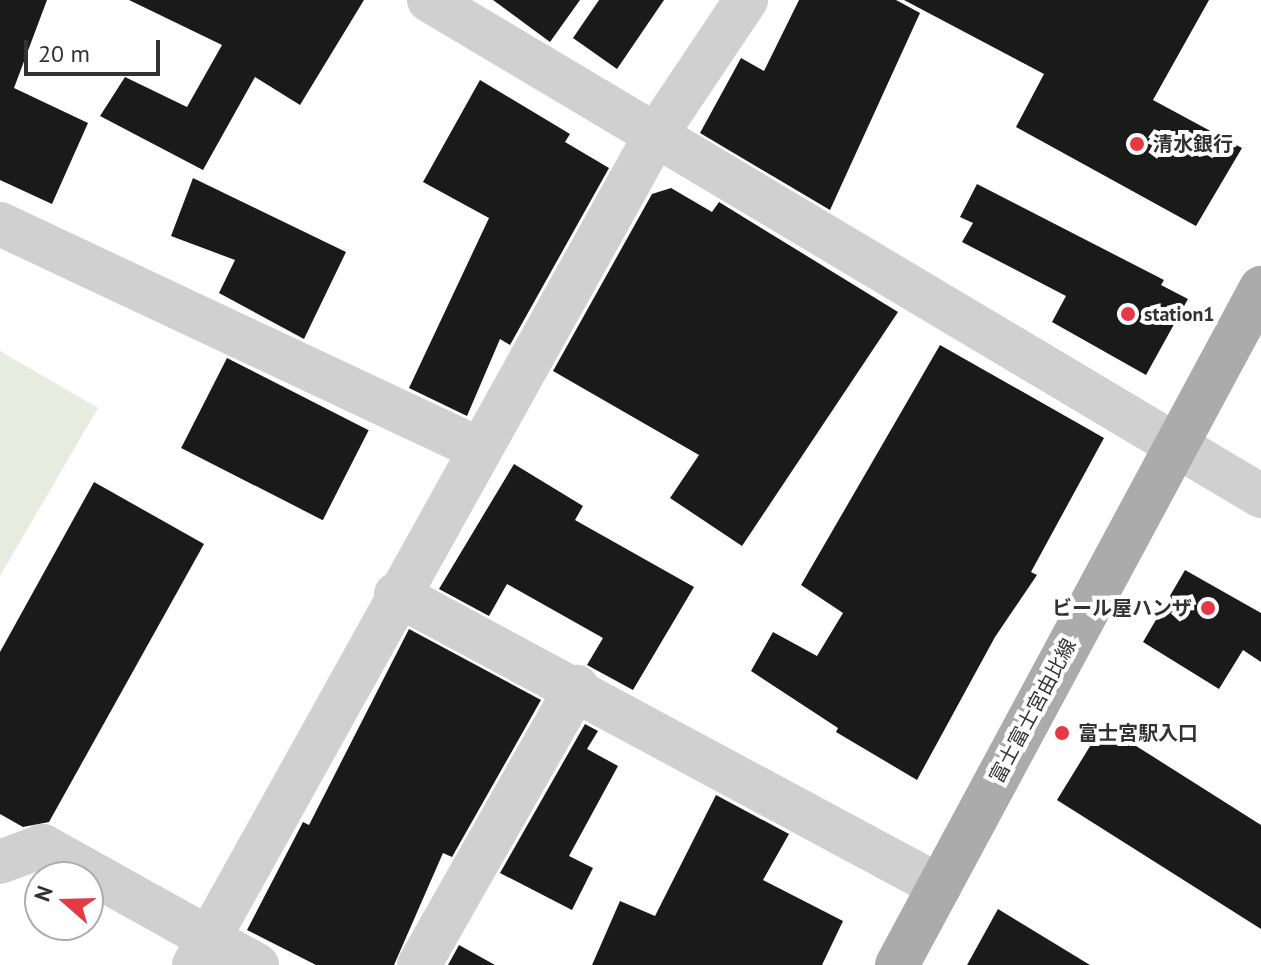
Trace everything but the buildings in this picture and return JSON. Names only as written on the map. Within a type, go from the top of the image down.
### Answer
[{"type":"main road","name":"富士富士宮由比線","points":[[897,965],[1261,288]]},
{"type":"street","points":[[429,0],[655,136],[1177,440],[1261,496]]},
{"type":"street","points":[[201,953],[396,594],[655,136],[746,0]]},
{"type":"street","points":[[0,224],[479,449]]},
{"type":"street","points":[[396,594],[577,687],[939,886]]},
{"type":"street","points":[[419,965],[577,687]]},
{"type":"street","points":[[0,862],[43,846],[201,953],[257,965]]},
{"type":"shaded area","points":[[0,351],[98,408],[0,576]]},
{"type":"place","name":"清水銀行","points":[[1137,144]]},
{"type":"place","name":"station1","points":[[1128,314]]},
{"type":"place","name":"ビール屋ハンザ","points":[[1208,608]]},
{"type":"place","name":"富士宮駅入口","points":[[1062,733]]}]
